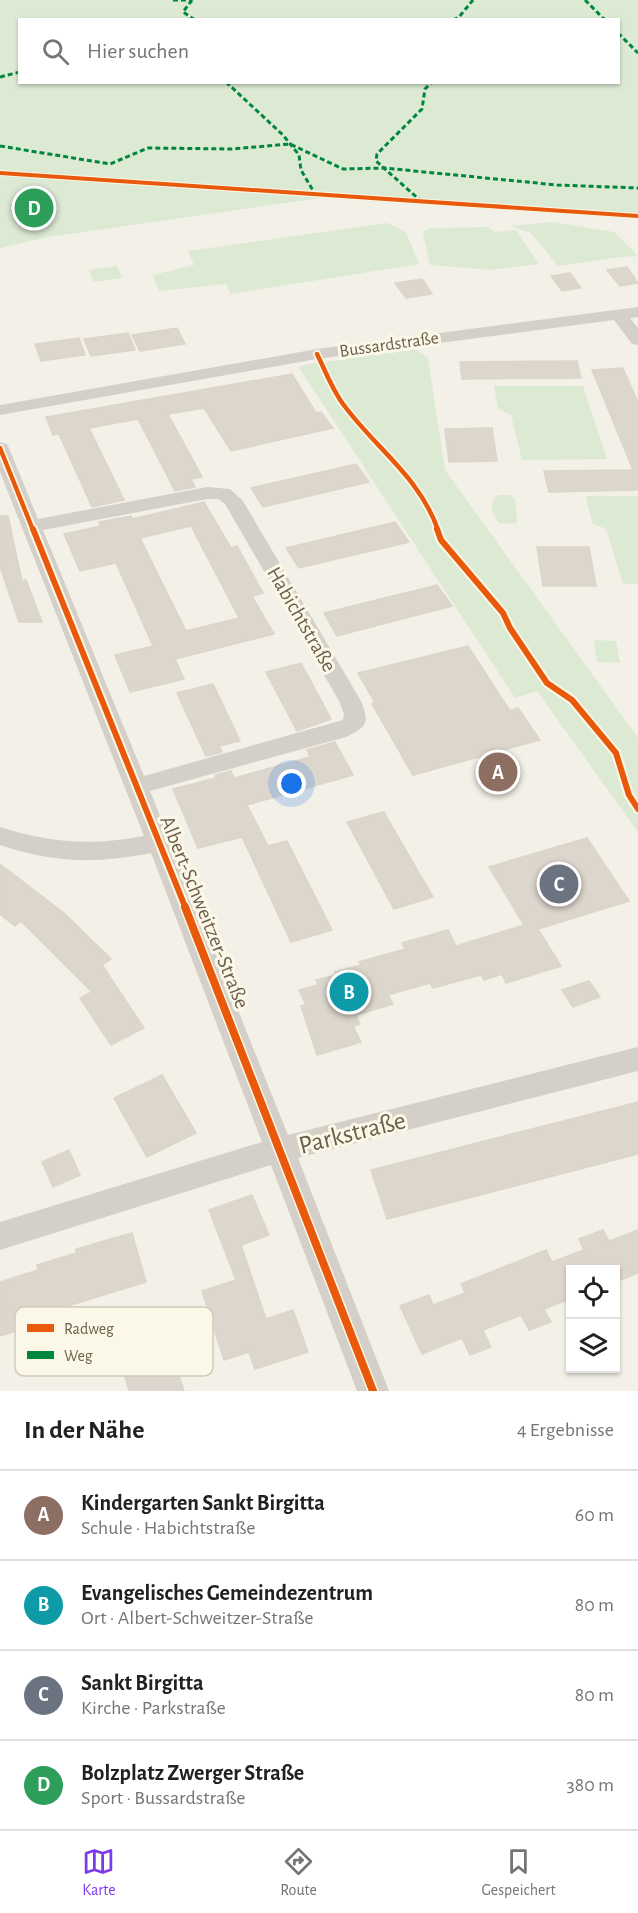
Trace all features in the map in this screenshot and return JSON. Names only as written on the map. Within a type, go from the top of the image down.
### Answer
[{"type":"street","name":"Bussardstraße","points":[[0,410],[317,354],[638,312]]},
{"type":"street","points":[[618,314],[638,340]]},
{"type":"street","name":"Albert-Schweitzer-Straße","points":[[0,448],[138,786],[373,1391]]},
{"type":"street","name":"Habichtstraße","points":[[32,526],[207,493],[223,492],[232,501],[298,610],[355,714],[354,724],[338,731],[138,786]]},
{"type":"street","points":[[0,836],[54,851],[88,854],[159,842]]},
{"type":"street","name":"Parkstraße","points":[[0,1236],[279,1150],[638,1059]]},
{"type":"green space","points":[[0,0],[638,0],[638,219],[320,198],[48,237],[0,248]]},
{"type":"green space","points":[[553,222],[614,232],[638,256],[558,266],[531,233],[510,226]]},
{"type":"green space","points":[[387,223],[406,232],[419,264],[231,294],[226,284],[159,291],[153,275],[194,265],[188,251]]},
{"type":"green space","points":[[488,227],[494,232],[516,230],[539,264],[490,270],[430,265],[423,232],[430,228]]},
{"type":"green space","points":[[117,266],[122,278],[94,282],[89,270]]},
{"type":"green space","points":[[414,349],[428,358],[445,470],[638,738],[638,832],[537,691],[515,698],[298,366]]},
{"type":"green space","points":[[494,386],[583,386],[607,459],[522,460],[511,415],[498,409]]},
{"type":"green space","points":[[499,495],[510,495],[515,500],[517,523],[500,524],[495,517],[492,505]]},
{"type":"green space","points":[[586,496],[638,496],[638,584],[623,584],[606,529],[592,523]]},
{"type":"green space","points":[[594,640],[616,641],[620,663],[597,662]]},
{"type":"building","points":[[627,267],[638,283],[620,286],[607,270]]},
{"type":"building","points":[[570,273],[581,288],[562,291],[551,276]]},
{"type":"building","points":[[422,279],[432,294],[406,298],[395,283]]},
{"type":"building","points":[[177,328],[185,344],[140,351],[132,335]]},
{"type":"building","points":[[128,333],[135,350],[91,356],[84,339]]},
{"type":"building","points":[[79,338],[85,355],[41,361],[35,344]]},
{"type":"building","points":[[577,361],[581,378],[462,379],[460,362]]},
{"type":"building","points":[[623,368],[638,403],[638,490],[549,492],[544,471],[633,470],[592,370]]},
{"type":"building","points":[[292,374],[316,413],[321,412],[333,428],[231,451],[204,408],[168,414],[202,477],[191,479],[195,487],[175,491],[138,419],[89,428],[124,500],[92,507],[59,434],[53,435],[46,417]]},
{"type":"building","points":[[492,428],[497,461],[449,462],[445,429]]},
{"type":"building","points":[[356,464],[369,482],[263,507],[251,488]]},
{"type":"building","points":[[204,502],[231,548],[237,546],[263,593],[252,596],[274,634],[175,659],[184,679],[130,692],[115,655],[153,646],[116,563],[80,571],[64,534],[101,526],[99,522],[131,516],[133,519]],"holes":[[[191,526],[239,618],[186,631],[140,538]]]},
{"type":"building","points":[[0,516],[8,516],[22,581],[26,580],[42,622],[19,622],[0,567]]},
{"type":"building","points":[[395,522],[409,542],[299,568],[286,548]]},
{"type":"building","points":[[537,547],[589,547],[596,586],[543,586]]},
{"type":"building","points":[[437,585],[452,606],[337,636],[324,613]]},
{"type":"building","points":[[468,646],[510,711],[518,708],[540,740],[413,775],[372,704],[375,703],[358,673]]},
{"type":"building","points":[[301,663],[331,719],[297,731],[266,672]]},
{"type":"building","points":[[213,684],[240,741],[219,746],[222,752],[206,756],[177,693]]},
{"type":"building","points":[[335,742],[353,775],[247,805],[268,846],[287,841],[332,930],[291,942],[242,837],[198,848],[173,789],[216,778],[215,775],[231,771],[234,778],[310,757],[307,750]]},
{"type":"building","points":[[384,812],[433,897],[394,909],[347,822]]},
{"type":"building","points":[[587,838],[629,901],[538,929],[561,966],[506,983],[502,974],[484,980],[481,975],[433,988],[430,983],[388,995],[393,1004],[356,1015],[360,1024],[353,1026],[361,1042],[317,1055],[301,1006],[306,1005],[299,990],[318,985],[316,980],[336,975],[335,972],[361,965],[359,962],[405,949],[402,943],[448,930],[456,946],[524,925],[489,867]]},
{"type":"building","points":[[0,864],[64,913],[111,959],[102,965],[144,1028],[111,1045],[80,998],[92,992],[21,921],[15,926],[0,914]]},
{"type":"building","points":[[589,981],[600,997],[573,1007],[562,990]]},
{"type":"building","points":[[162,1075],[196,1133],[147,1157],[114,1098]]},
{"type":"building","points":[[638,1102],[638,1154],[387,1219],[371,1170]]},
{"type":"building","points":[[69,1150],[80,1175],[53,1187],[42,1162]]},
{"type":"building","points":[[252,1195],[269,1235],[241,1245],[266,1319],[293,1310],[308,1352],[255,1369],[249,1352],[224,1360],[213,1326],[213,1307],[207,1307],[202,1291],[236,1280],[209,1210]]},
{"type":"building","points":[[603,1230],[609,1241],[638,1230],[638,1273],[620,1280],[620,1265],[566,1265],[566,1301],[544,1309],[551,1322],[529,1330],[521,1315],[483,1330],[491,1347],[470,1355],[462,1338],[422,1354],[400,1306],[429,1295],[433,1305],[465,1293],[461,1284],[546,1250],[552,1262],[584,1250],[579,1239]]},
{"type":"building","points":[[132,1233],[146,1282],[64,1307],[15,1307],[15,1331],[0,1336],[0,1282],[38,1270],[37,1265],[76,1253],[76,1249]]},
{"type":"building","points":[[125,1376],[179,1376],[184,1391],[129,1391]]},
{"type":"marked path","points":[[173,0],[191,0]]},
{"type":"marked path","points":[[192,0],[183,12],[192,18]]},
{"type":"marked path","points":[[457,18],[473,0]]},
{"type":"marked path","points":[[585,0],[603,18]]},
{"type":"marked path","points":[[620,35],[638,53]]},
{"type":"marked path","points":[[0,77],[18,72]]},
{"type":"marked path","points":[[228,84],[283,135],[299,155],[301,170],[315,194]]},
{"type":"marked path","points":[[422,202],[376,161],[377,154],[422,109],[425,89],[430,84]]},
{"type":"marked path","points":[[0,146],[110,164],[148,148],[232,149],[290,144],[343,169],[384,168],[557,185],[638,188]]},
{"type":"cycle path","points":[[0,173],[638,216]]},
{"type":"cycle path","points":[[317,354],[342,403],[419,490],[430,508],[441,540],[503,613],[510,628],[547,683],[572,700],[616,753],[629,795],[638,809]]},
{"type":"cycle path","points":[[0,448],[213,977],[373,1391]]},
{"type":"place","name":"Bolzplatz Zwerger Straße","points":[[34,208]]},
{"type":"place","name":"Kindergarten Sankt Birgitta","points":[[498,772]]},
{"type":"place","name":"Sankt Birgitta","points":[[559,884]]},
{"type":"place","name":"Evangelisches Gemeindezentrum","points":[[349,992]]}]
